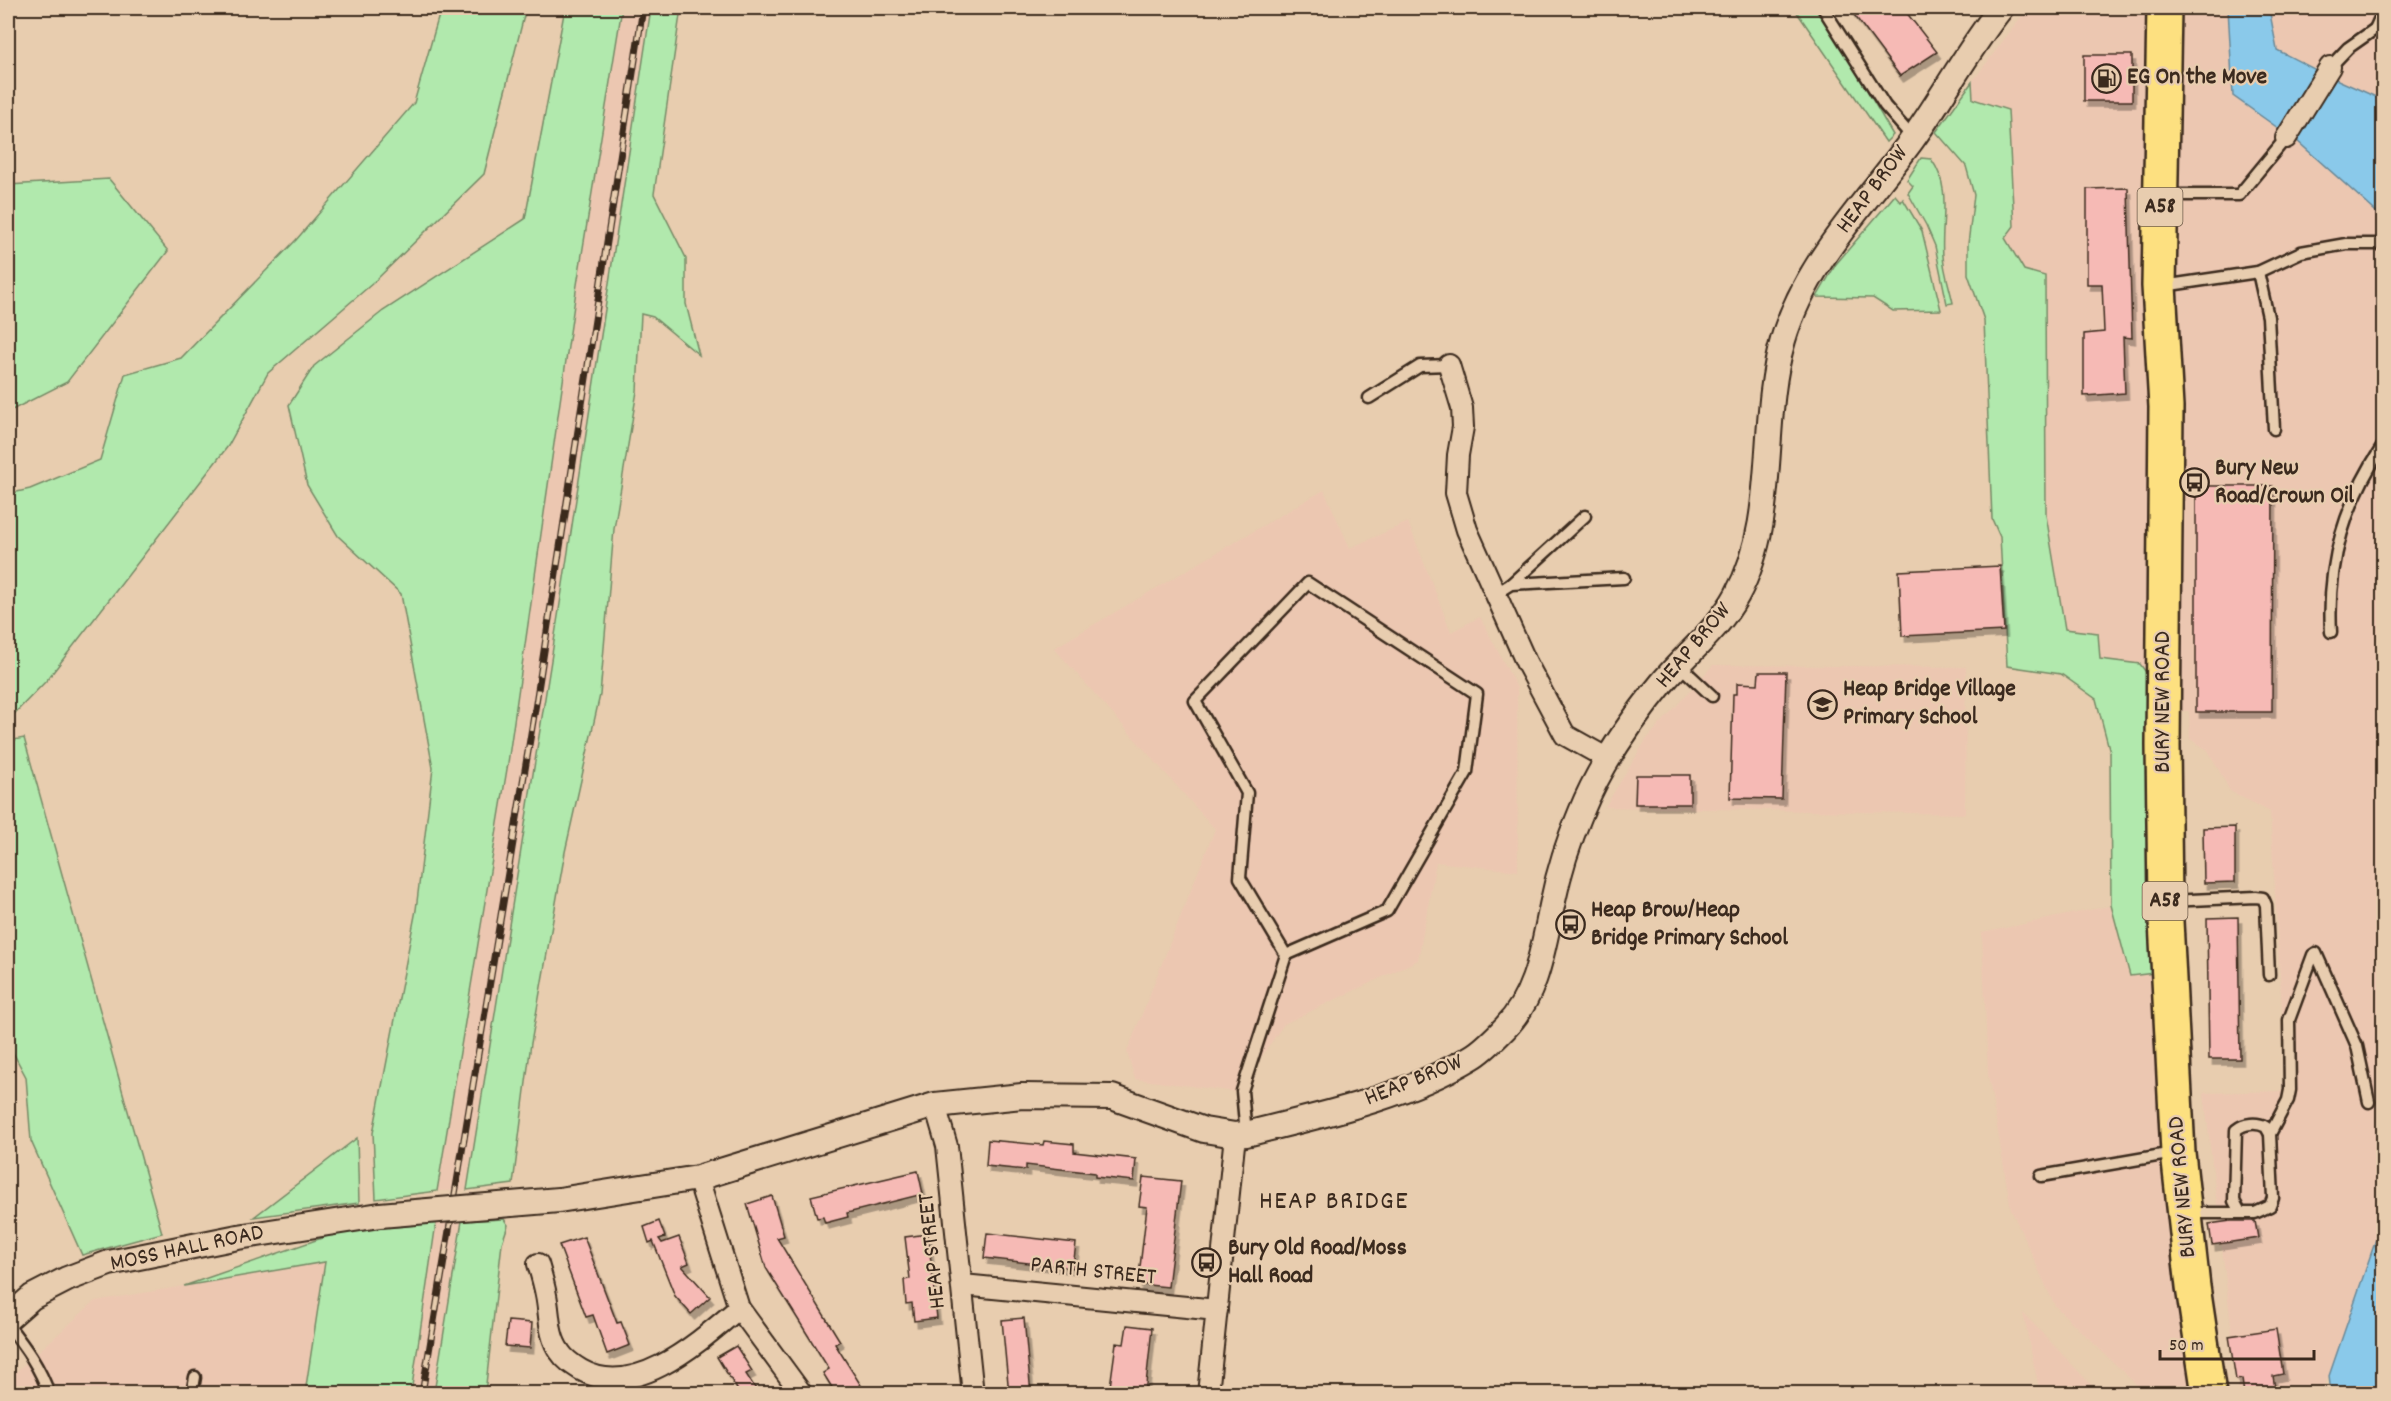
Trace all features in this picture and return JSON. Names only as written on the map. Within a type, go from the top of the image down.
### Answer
[{"type":"highway","name":"BURY NEW ROAD","points":[[2164,8],[2159,286],[2166,407],[2163,746],[2165,902],[2178,1153],[2193,1287],[2209,1394]]},
{"type":"street","name":"HEAP BROW","points":[[1241,1134],[1344,1109],[1426,1080],[1474,1056],[1508,1024],[1529,993],[1537,973],[1567,852],[1582,810],[1608,759],[1632,721],[1679,665],[1710,634],[1737,594],[1759,530],[1773,382],[1784,338],[1804,287],[1821,258],[1913,138],[2001,8]]},
{"type":"street","points":[[2286,138],[2330,67]]},
{"type":"street","points":[[1449,365],[1459,392],[1463,427],[1458,455],[1456,493],[1467,530],[1503,589],[1526,662],[1565,735],[1608,759]]},
{"type":"street","name":"MOSS HALL ROAD","points":[[8,1318],[32,1297],[68,1279],[109,1263],[238,1237],[380,1215],[559,1200],[698,1178],[935,1105],[1022,1096],[1112,1097],[1204,1130],[1241,1134]]},
{"type":"street","name":"HEAP STREET","points":[[935,1105],[947,1146],[973,1394]]},
{"type":"street","points":[[1208,1394],[1241,1134]]},
{"type":"street","points":[[698,1178],[739,1308],[802,1394]]},
{"type":"street","points":[[538,1264],[546,1294],[549,1324],[560,1352],[593,1386],[642,1376],[680,1357],[739,1308]]},
{"type":"street","name":"PARTH STREET","points":[[963,1285],[1217,1310]]},
{"type":"lane","points":[[1823,8],[1885,106],[1913,138]]},
{"type":"lane","points":[[2330,67],[2348,48],[2379,32],[2384,9]]},
{"type":"lane","points":[[2160,195],[2239,195],[2286,138]]},
{"type":"lane","points":[[2159,286],[2258,272],[2301,252],[2346,244],[2384,244]]},
{"type":"lane","points":[[2258,272],[2268,316],[2274,429]]},
{"type":"lane","points":[[1369,398],[1420,366],[1449,365]]},
{"type":"lane","points":[[2331,632],[2329,600],[2338,539],[2361,482],[2384,444]]},
{"type":"lane","points":[[1503,589],[1585,516]]},
{"type":"lane","points":[[1503,589],[1624,578]]},
{"type":"lane","points":[[1241,1134],[1242,1092],[1286,955],[1387,911],[1467,772],[1477,694],[1308,583],[1195,701],[1247,793],[1240,878],[1286,955]]},
{"type":"lane","points":[[1679,665],[1712,696]]},
{"type":"lane","points":[[2165,902],[2263,898],[2266,905],[2269,975]]},
{"type":"lane","points":[[2184,1213],[2255,1213],[2270,1206],[2273,1198],[2270,1134],[2289,1096],[2289,1020],[2313,955],[2316,953],[2357,1046],[2369,1102]]},
{"type":"lane","points":[[2240,1212],[2234,1202],[2236,1130],[2241,1126],[2256,1124],[2266,1128],[2270,1134]]},
{"type":"lane","points":[[2041,1176],[2178,1153]]},
{"type":"lane","points":[[8,1325],[28,1350],[44,1378],[49,1394]]},
{"type":"lane","points":[[192,1394],[195,1377]]},
{"type":"shaded area","points":[[622,8],[651,8],[562,591],[467,1190],[437,1191],[508,763],[576,291]]},
{"type":"shaded area","points":[[2028,8],[2228,8],[2233,97],[2295,139],[2383,218],[2384,1219],[2329,1376],[2320,1393],[2239,1393],[2204,1093],[2287,1091],[2270,812],[2230,791],[2208,750],[2190,739],[2189,711],[2151,712],[2099,659],[2065,629],[2046,515],[2045,276],[2024,270],[2005,238],[1973,99],[1972,82]]},
{"type":"shaded area","points":[[2269,8],[2383,8],[2383,100],[2277,50]]},
{"type":"shaded area","points":[[1324,490],[1350,548],[1408,522],[1451,632],[1480,617],[1517,688],[1518,871],[1436,862],[1418,960],[1284,1024],[1237,1092],[1135,1079],[1127,1052],[1215,829],[1054,648]]},
{"type":"shaded area","name":"Heap Bridge Village Primary School","points":[[1713,665],[1966,667],[1965,814],[1605,807],[1646,740]]},
{"type":"shaded area","points":[[2151,897],[2165,1196],[2193,1393],[2145,1393],[2055,1306],[2011,1209],[1988,1074],[1982,933]]},
{"type":"shaded area","points":[[462,1221],[434,1393],[411,1394],[436,1223]]},
{"type":"shaded area","points":[[326,1262],[305,1393],[8,1394],[8,1379],[95,1301]]},
{"type":"shaded area","points":[[2023,1313],[2099,1393],[2040,1393]]},
{"type":"green space","points":[[441,8],[526,8],[484,174],[373,283],[268,373],[228,446],[47,680],[14,714],[8,715],[8,494],[30,489],[100,460],[125,374],[181,358],[296,240],[414,103]]},
{"type":"green space","points":[[565,8],[622,8],[576,291],[508,763],[437,1191],[376,1199],[373,1133],[416,910],[433,768],[401,594],[338,536],[307,485],[289,405],[314,366],[383,311],[525,219]]},
{"type":"green space","points":[[651,8],[681,8],[654,194],[686,258],[686,304],[699,355],[653,317],[641,314],[637,391],[614,529],[600,695],[565,852],[531,1043],[513,1184],[467,1190],[562,591]]},
{"type":"green space","points":[[1794,8],[1816,8],[1834,33],[1893,135],[1886,142]]},
{"type":"green space","points":[[1972,82],[1973,99],[2008,110],[2014,226],[2005,238],[2024,270],[2045,276],[2046,515],[2065,629],[2098,633],[2100,659],[2140,664],[2148,675],[2154,973],[2130,976],[2111,905],[2110,752],[2096,699],[2061,674],[2007,666],[2000,537],[1992,519],[1984,320],[1968,274],[1968,244],[1974,195],[1966,166],[1936,132]]},
{"type":"green space","points":[[1921,158],[1931,159],[1942,182],[1944,194],[1943,256],[1953,303],[1947,304],[1935,246],[1908,193],[1913,186],[1907,180]]},
{"type":"green space","points":[[109,179],[168,251],[67,382],[8,412],[8,185]]},
{"type":"green space","points":[[1895,195],[1901,202],[1903,199],[1922,231],[1941,310],[1893,311],[1873,298],[1817,297],[1836,264]]},
{"type":"green space","points":[[24,738],[162,1233],[82,1255],[31,1141],[26,1077],[8,1043],[8,741]]},
{"type":"green space","points":[[357,1138],[359,1203],[254,1217]]},
{"type":"green space","points":[[504,1219],[508,1225],[502,1243],[485,1393],[434,1393],[462,1221]]},
{"type":"green space","points":[[436,1223],[411,1393],[305,1393],[325,1262],[184,1286],[339,1232]]},
{"type":"water","points":[[2228,8],[2269,8],[2277,50],[2322,73],[2285,133],[2233,96]]},
{"type":"water","points":[[2331,77],[2383,100],[2383,218],[2295,139]]},
{"type":"water","points":[[2383,1219],[2383,1393],[2331,1393],[2329,1376]]},
{"type":"building","points":[[1849,8],[1903,8],[1937,52],[1900,76]]},
{"type":"building","points":[[2084,55],[2132,55],[2132,101],[2084,101]]},
{"type":"building","points":[[2128,188],[2132,338],[2123,337],[2125,393],[2084,396],[2084,334],[2104,332],[2102,284],[2087,284],[2087,189]]},
{"type":"building","points":[[2196,486],[2273,486],[2272,712],[2196,712]]},
{"type":"building","points":[[2000,566],[2004,631],[1902,636],[1899,571]]},
{"type":"building","points":[[1759,672],[1786,672],[1782,799],[1730,798],[1733,694],[1737,694],[1737,683],[1758,684]]},
{"type":"building","points":[[1636,775],[1690,775],[1690,804],[1635,804]]},
{"type":"building","points":[[2235,827],[2235,882],[2204,883],[2203,828]]},
{"type":"building","points":[[2238,917],[2240,1059],[2209,1059],[2207,918]]},
{"type":"building","points":[[988,1140],[1043,1145],[1044,1141],[1074,1144],[1074,1152],[1136,1159],[1134,1181],[1095,1177],[1095,1173],[1026,1165],[1026,1170],[986,1166]]},
{"type":"building","points":[[918,1171],[923,1194],[847,1213],[848,1217],[825,1223],[823,1217],[817,1218],[811,1196]]},
{"type":"building","points":[[1143,1177],[1181,1181],[1168,1287],[1138,1284],[1147,1207],[1139,1206]]},
{"type":"building","points":[[772,1196],[784,1236],[777,1238],[840,1341],[835,1344],[862,1387],[852,1394],[836,1394],[823,1373],[829,1369],[766,1268],[747,1204]]},
{"type":"building","points":[[659,1221],[665,1237],[659,1239],[662,1243],[679,1237],[689,1263],[682,1266],[710,1297],[691,1314],[675,1296],[653,1241],[649,1243],[644,1227]]},
{"type":"building","points":[[2255,1221],[2258,1238],[2212,1245],[2209,1224]]},
{"type":"building","points":[[987,1233],[1076,1243],[1073,1268],[984,1258]]},
{"type":"building","points":[[928,1234],[937,1318],[914,1321],[912,1303],[906,1304],[904,1280],[910,1279],[905,1237]]},
{"type":"building","points":[[584,1237],[617,1323],[621,1322],[630,1345],[607,1354],[593,1315],[586,1317],[559,1245]]},
{"type":"building","points":[[1024,1318],[1031,1394],[1009,1394],[1002,1320]]},
{"type":"building","points":[[508,1321],[532,1323],[530,1348],[505,1346]]},
{"type":"building","points":[[1127,1325],[1152,1328],[1145,1394],[1109,1394],[1116,1343],[1124,1344]]},
{"type":"building","points":[[2276,1329],[2283,1374],[2273,1376],[2276,1394],[2244,1394],[2242,1379],[2236,1380],[2229,1336]]},
{"type":"building","points":[[736,1346],[752,1371],[746,1374],[759,1394],[740,1394],[717,1357]]},
{"type":"railway","points":[[422,1394],[536,703],[643,8]]},
{"type":"place","name":"EG On the Move","points":[[2106,78]]},
{"type":"place","name":"Bury New Road/Crown Oil","points":[[2194,483]]},
{"type":"place","name":"Heap Bridge Village Primary School","points":[[1822,704]]},
{"type":"place","name":"Heap Brow/Heap Bridge Primary School","points":[[1570,925]]},
{"type":"place","name":"Bury Old Road/Moss Hall Road","points":[[1207,1263]]},
{"type":"district","name":"HEAP BRIDGE","points":[[1334,1202]]}]
